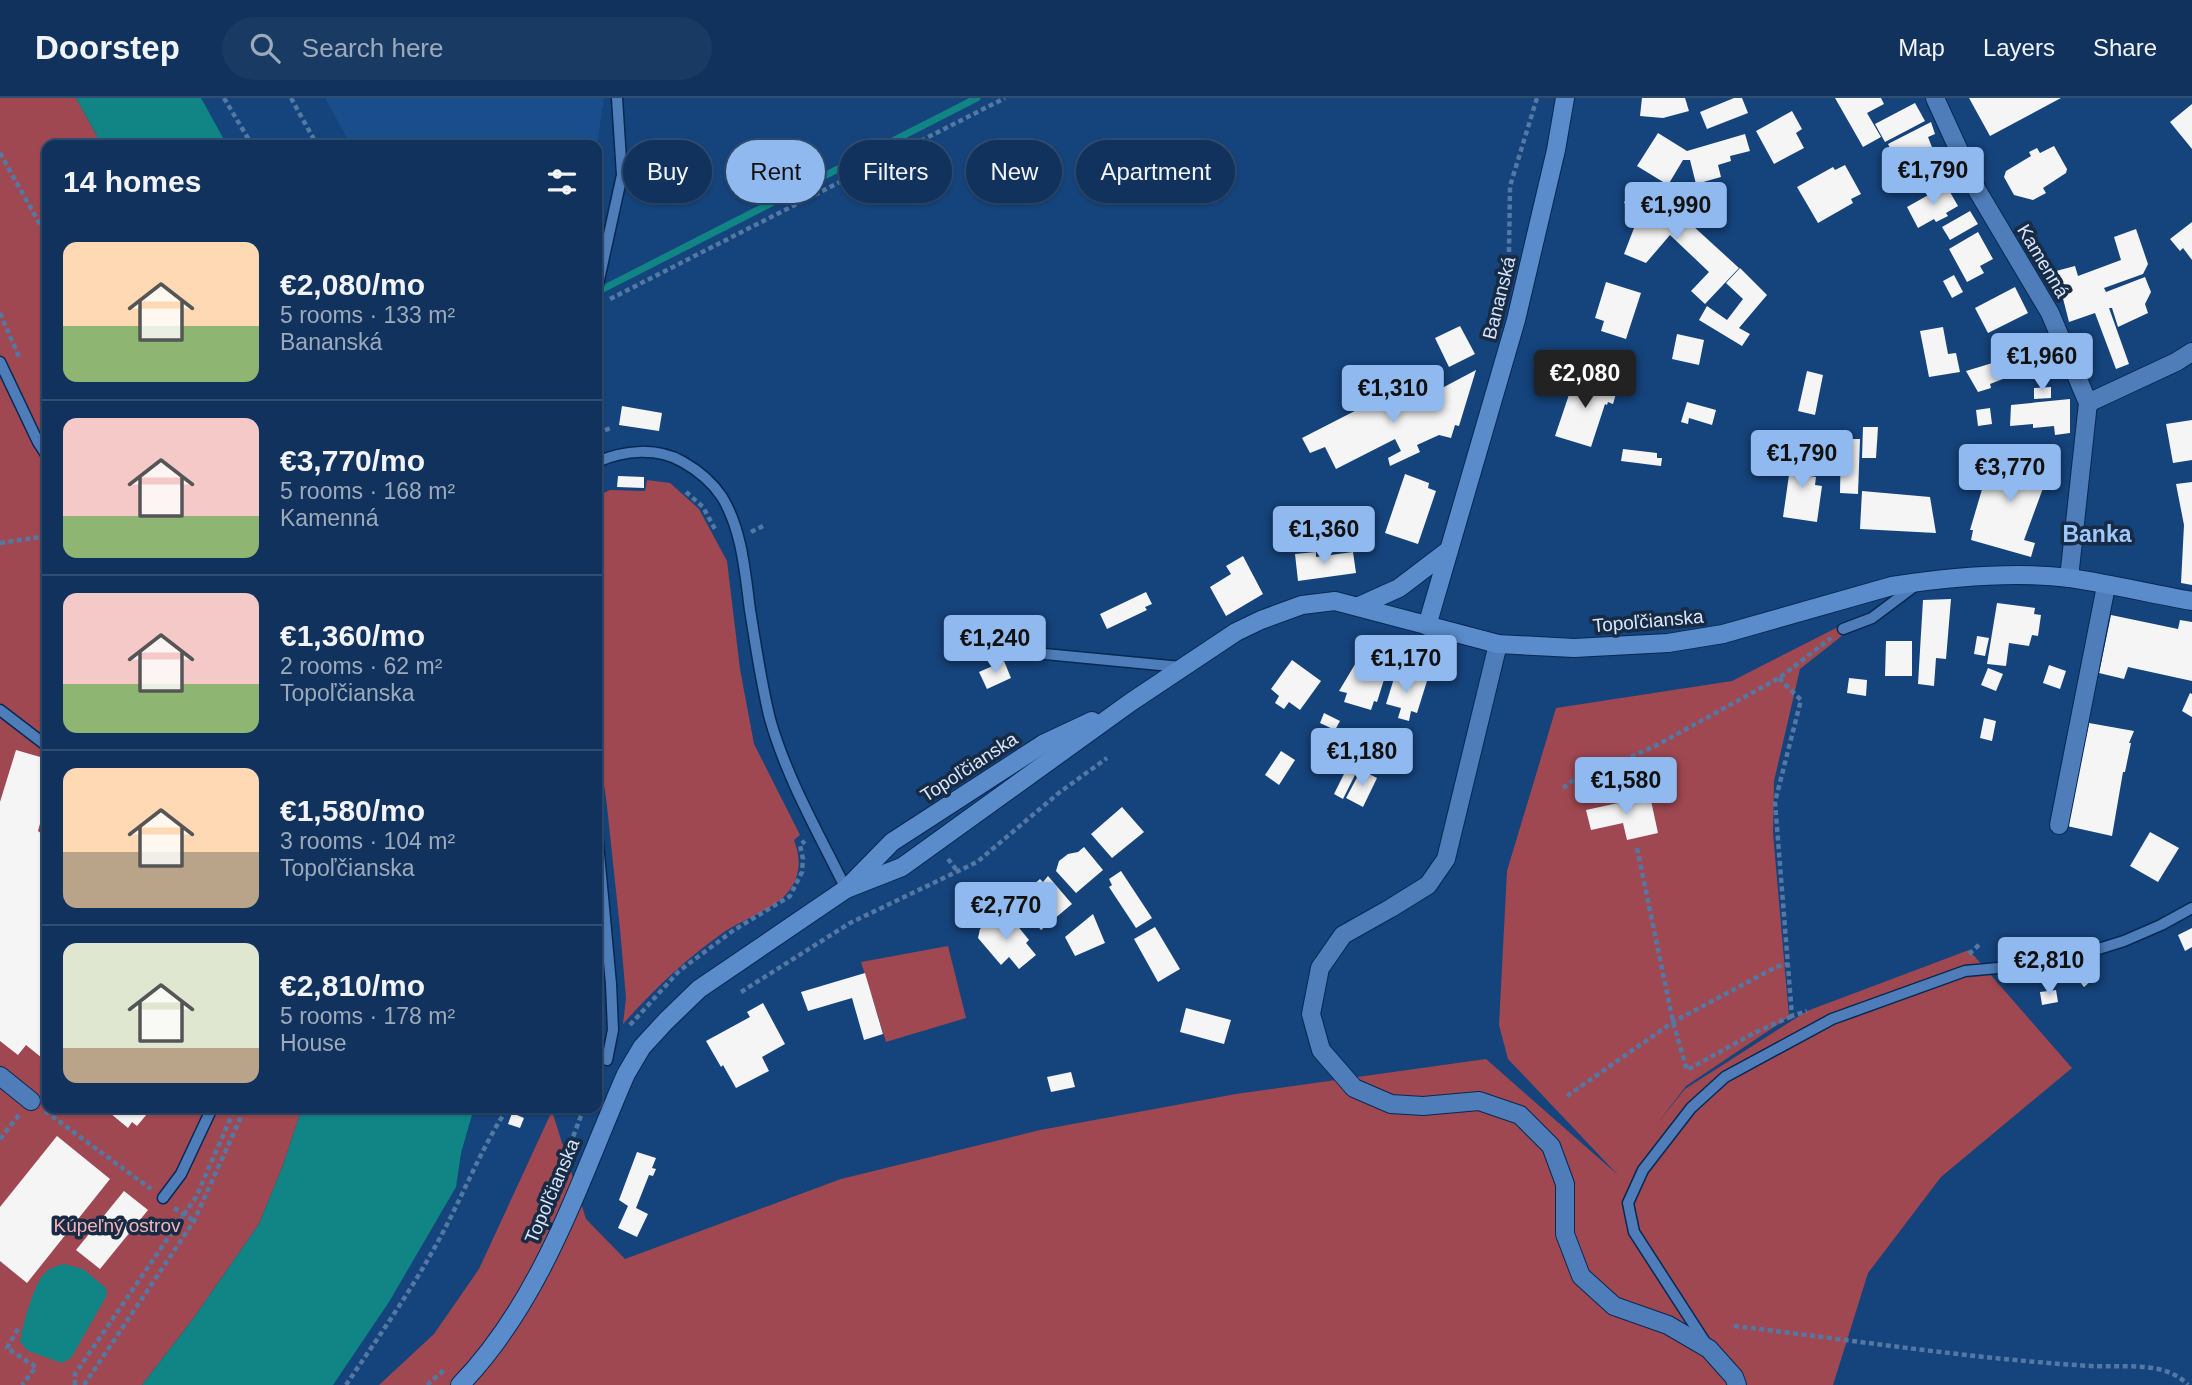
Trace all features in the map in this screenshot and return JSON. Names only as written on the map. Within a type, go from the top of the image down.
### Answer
[{"type":"main road","name":"Bananská","points":[[1427,626],[1516,320],[1556,150],[1565,98]]},
{"type":"main road","points":[[1359,606],[1399,588],[1449,550]]},
{"type":"main road","name":"Topoľčianska","points":[[846,889],[902,867],[1130,702],[1236,632],[1302,605],[1335,601],[1498,644],[1574,648],[1668,643],[1723,634],[1892,586],[1980,576],[2069,578],[2192,601]]},
{"type":"main road","name":"Topoľčianska","points":[[460,1385],[493,1348],[517,1313],[538,1275],[626,1074],[642,1047],[666,1021],[699,989],[846,889],[892,842],[1043,744],[1130,702]]},
{"type":"street","name":"Kamenná","points":[[1935,98],[1977,190],[2050,313],[2088,403],[2069,578]]},
{"type":"street","points":[[2088,403],[2192,352]]},
{"type":"street","points":[[2059,825],[2106,586]]},
{"type":"street","points":[[1498,644],[1447,859],[1428,885],[1343,935],[1320,968],[1311,1014],[1321,1050],[1354,1088],[1391,1104],[1423,1106],[1479,1101],[1520,1115],[1551,1146],[1564,1184],[1565,1234],[1581,1276],[1614,1306],[1668,1325],[1709,1349],[1734,1377],[1737,1385]]},
{"type":"street","points":[[0,1076],[31,1101]]},
{"type":"lane","points":[[602,268],[622,174],[617,98]]},
{"type":"lane","points":[[0,362],[42,448]]},
{"type":"lane","points":[[602,460],[627,454],[663,452],[683,461],[705,476],[723,499],[738,538],[745,568],[758,667],[771,721],[789,774],[846,889]]},
{"type":"lane","points":[[1843,629],[1872,618],[1921,581]]},
{"type":"lane","points":[[981,648],[1181,667]]},
{"type":"lane","points":[[0,710],[42,742]]},
{"type":"lane","points":[[602,886],[612,995],[613,1030],[607,1060]]},
{"type":"lane","points":[[1709,1349],[1634,1232],[1628,1203],[1643,1170],[1697,1102],[1724,1077],[1832,1019],[1965,971],[2054,963],[2124,941],[2192,908]]},
{"type":"lane","points":[[163,1198],[181,1174],[210,1113]]},
{"type":"path","points":[[224,98],[249,140]]},
{"type":"path","points":[[291,98],[314,140]]},
{"type":"path","points":[[608,300],[1005,98]]},
{"type":"path","points":[[1509,253],[1510,186],[1537,98]]},
{"type":"path","points":[[0,153],[42,228]]},
{"type":"path","points":[[602,431],[611,428]]},
{"type":"path","points":[[0,543],[42,537]]},
{"type":"path","points":[[1563,788],[1591,766],[1622,761],[1657,745],[1779,678],[1843,629]]},
{"type":"path","points":[[1779,678],[1801,700],[1775,802],[1792,1016]]},
{"type":"path","points":[[741,992],[850,923],[977,862],[1060,792],[1107,758]]},
{"type":"path","points":[[1622,761],[1629,793]]},
{"type":"path","points":[[627,1028],[679,971],[734,930],[790,896],[802,872],[800,845],[818,832]]},
{"type":"path","points":[[1637,848],[1673,1022],[1687,1070],[1754,1033],[1818,1007]]},
{"type":"path","points":[[1963,960],[1981,943]]},
{"type":"path","points":[[1567,1096],[1673,1022],[1776,967],[1788,964]]},
{"type":"path","points":[[0,1139],[31,1101],[42,1109]]},
{"type":"path","points":[[47,1113],[163,1198]]},
{"type":"path","points":[[75,1385],[75,1374],[196,1197],[233,1113]]},
{"type":"path","points":[[84,1385],[194,1221],[243,1113]]},
{"type":"path","points":[[346,1385],[441,1236],[489,1137],[505,1113]]},
{"type":"path","points":[[555,1185],[582,1113]]},
{"type":"path","points":[[184,1215],[194,1221]]},
{"type":"path","points":[[167,1238],[178,1243]]},
{"type":"path","points":[[1734,1326],[1940,1353],[2094,1367],[2138,1366],[2178,1374],[2188,1385]]},
{"type":"path","points":[[18,1329],[7,1348],[36,1367],[22,1385]]},
{"type":"path","points":[[89,1354],[100,1360]]},
{"type":"path","points":[[427,1385],[453,1362]]},
{"type":"shaded area","points":[[76,98],[201,98],[224,140],[99,140]]},
{"type":"shaded area","points":[[325,98],[604,98],[598,140],[348,140]]},
{"type":"shaded area","points":[[300,1113],[473,1113],[461,1153],[456,1187],[389,1302],[333,1385],[142,1385],[193,1319],[259,1224]]},
{"type":"shaded area","points":[[64,1264],[83,1269],[106,1288],[107,1295],[71,1358],[62,1363],[28,1351],[20,1342],[29,1306],[40,1279],[48,1270]]},
{"type":"green space","name":"Kúpeľný ostrov","points":[[0,98],[76,98],[99,140],[42,140],[42,1113],[300,1113],[259,1224],[193,1319],[142,1385],[0,1385]]},
{"type":"green space","points":[[647,480],[670,483],[699,509],[727,561],[740,669],[754,744],[800,835],[794,840],[799,860],[795,880],[782,898],[724,932],[697,953],[623,1024],[626,998],[602,771],[602,494],[610,490],[645,491]]},
{"type":"green space","points":[[1842,625],[1843,635],[1800,669],[1774,781],[1773,833],[1789,1017],[1686,1086],[1657,1124],[1685,1089],[1807,1011],[1969,950],[2072,1068],[1941,1177],[1868,1273],[1833,1385],[379,1385],[434,1334],[479,1269],[551,1113],[586,1219],[625,1259],[841,1179],[1040,1130],[1236,1094],[1486,1059],[1618,1175],[1508,1059],[1499,1025],[1507,871],[1556,708],[1732,681]]},
{"type":"green space","points":[[948,946],[966,1018],[886,1042],[861,962]]},
{"type":"building","points":[[1642,98],[1685,98],[1689,111],[1663,118],[1640,116]]},
{"type":"building","points":[[1734,98],[1742,98],[1748,113],[1707,129],[1700,112]]},
{"type":"building","points":[[1835,98],[1881,98],[1884,104],[1867,113],[1881,137],[1863,147]]},
{"type":"building","points":[[1969,98],[2061,98],[1990,136]]},
{"type":"building","points":[[1915,103],[1925,121],[1885,142],[1875,124]]},
{"type":"building","points":[[2192,104],[2192,149],[2170,122]]},
{"type":"building","points":[[1792,111],[1802,129],[1796,133],[1804,148],[1774,164],[1756,131]]},
{"type":"building","points":[[1931,122],[1935,134],[1928,137],[1946,183],[1930,189],[1913,147],[1893,154],[1888,144]]},
{"type":"building","points":[[1658,133],[1687,151],[1745,134],[1750,151],[1730,156],[1731,161],[1718,165],[1721,177],[1696,184],[1690,160],[1683,160],[1668,185],[1637,166]]},
{"type":"building","points":[[2054,146],[2067,169],[2066,173],[2043,188],[2046,193],[2033,200],[2014,195],[2004,177],[2006,171],[2031,156],[2029,152],[2037,148],[2040,153]]},
{"type":"building","points":[[1845,165],[1861,194],[1851,199],[1853,203],[1818,223],[1797,187],[1833,167],[1835,170]]},
{"type":"building","points":[[1946,185],[1958,206],[1946,213],[1948,216],[1936,222],[1934,219],[1918,228],[1907,207]]},
{"type":"building","points":[[1630,189],[1669,204],[1739,268],[1705,304],[1691,291],[1709,272],[1670,235],[1646,263],[1624,254],[1641,210],[1624,203]]},
{"type":"building","points":[[1970,211],[1978,224],[1950,240],[1942,227]]},
{"type":"building","points":[[2192,222],[2192,260],[2183,248],[2180,251],[2170,239]]},
{"type":"building","points":[[2136,229],[2148,264],[2143,274],[2104,288],[2106,292],[2145,277],[2151,292],[2145,304],[2148,313],[2118,327],[2112,308],[2109,308],[2129,364],[2116,369],[2095,313],[2069,322],[2056,271],[2075,266],[2078,276],[2121,260],[2114,237]]},
{"type":"building","points":[[1978,232],[1993,259],[1980,266],[1984,273],[1967,282],[1949,249]]},
{"type":"building","points":[[1740,268],[1767,295],[1739,328],[1750,334],[1742,346],[1699,320],[1707,306],[1727,320],[1743,299],[1726,283]]},
{"type":"building","points":[[1954,275],[1963,292],[1952,298],[1943,281]]},
{"type":"building","points":[[1606,282],[1641,293],[1626,339],[1601,331],[1604,321],[1595,318]]},
{"type":"building","points":[[2015,287],[2028,313],[1988,333],[1975,308]]},
{"type":"building","points":[[1460,326],[1475,354],[1449,367],[1435,338]]},
{"type":"building","points":[[1943,327],[1948,354],[1956,353],[1960,372],[1929,377],[1920,331]]},
{"type":"building","points":[[1677,334],[1704,340],[1699,365],[1672,359]]},
{"type":"building","points":[[2011,342],[2016,354],[2040,345],[2047,362],[1990,384],[1991,388],[1978,392],[1966,371],[1999,361],[1994,349]]},
{"type":"building","points":[[1476,370],[1459,426],[1455,425],[1451,438],[1439,435],[1417,445],[1420,452],[1390,466],[1388,458],[1401,451],[1395,439],[1336,469],[1325,447],[1310,453],[1302,438],[1386,395],[1395,413]]},
{"type":"building","points":[[1807,371],[1823,375],[1815,415],[1798,411]]},
{"type":"building","points":[[1576,374],[1618,387],[1613,404],[1605,404],[1591,447],[1555,436]]},
{"type":"building","points":[[2051,387],[2051,398],[2034,399],[2034,388]]},
{"type":"building","points":[[2070,399],[2070,433],[2055,435],[2054,426],[2010,426],[2011,405]]},
{"type":"building","points":[[1687,402],[1716,410],[1712,425],[1689,418],[1688,424],[1681,422]]},
{"type":"building","points":[[622,406],[662,413],[659,431],[619,425]]},
{"type":"building","points":[[1990,408],[1992,424],[1978,426],[1976,410]]},
{"type":"building","points":[[2192,420],[2192,460],[2173,463],[2166,424]]},
{"type":"building","points":[[1863,427],[1878,427],[1876,458],[1862,458]]},
{"type":"building","points":[[1841,439],[1860,439],[1858,494],[1840,493]]},
{"type":"building","points":[[1793,447],[1808,449],[1804,475],[1816,477],[1815,485],[1822,486],[1817,522],[1783,517]]},
{"type":"building","points":[[1623,449],[1657,453],[1657,458],[1662,458],[1661,466],[1621,461]]},
{"type":"building","points":[[2006,451],[2024,457],[2025,453],[2047,461],[2041,478],[2046,480],[2024,540],[2035,543],[2031,557],[1971,540],[1973,530],[1970,530],[1983,486],[1985,487],[1991,468],[1999,470]]},
{"type":"building","points":[[1405,474],[1429,483],[1428,488],[1436,491],[1418,544],[1385,533]]},
{"type":"building","points":[[618,476],[644,477],[644,488],[617,487]]},
{"type":"building","points":[[2192,482],[2192,585],[2181,583],[2184,525],[2176,484]]},
{"type":"building","points":[[1862,491],[1930,497],[1936,533],[1860,529]]},
{"type":"building","points":[[1316,552],[1316,557],[1353,552],[1356,573],[1298,581],[1295,554]]},
{"type":"building","points":[[1243,556],[1263,594],[1226,616],[1210,587],[1231,574],[1226,566]]},
{"type":"building","points":[[1146,592],[1152,604],[1145,607],[1147,610],[1107,629],[1100,614]]},
{"type":"building","points":[[1951,599],[1946,659],[1936,658],[1934,686],[1918,684],[1923,600]]},
{"type":"building","points":[[1997,603],[2035,608],[2034,614],[2041,615],[2038,636],[2032,635],[2029,646],[2009,643],[2006,666],[1987,664]]},
{"type":"building","points":[[2111,615],[2178,629],[2180,620],[2192,622],[2192,681],[2128,667],[2124,679],[2099,673]]},
{"type":"building","points":[[1977,636],[1989,638],[1985,656],[1974,654]]},
{"type":"building","points":[[1886,641],[1912,641],[1912,676],[1885,676]]},
{"type":"building","points":[[1292,660],[1321,681],[1300,710],[1289,702],[1284,709],[1275,703],[1279,696],[1271,689]]},
{"type":"building","points":[[1004,661],[1011,678],[987,689],[979,672]]},
{"type":"building","points":[[1357,661],[1387,670],[1377,702],[1374,701],[1371,710],[1344,702],[1347,693],[1339,691]]},
{"type":"building","points":[[2049,665],[2066,671],[2060,689],[2043,683]]},
{"type":"building","points":[[1988,668],[2003,674],[1996,691],[1981,685]]},
{"type":"building","points":[[1396,672],[1427,681],[1417,713],[1411,711],[1409,721],[1398,718],[1401,708],[1386,704]]},
{"type":"building","points":[[1849,678],[1867,680],[1866,696],[1847,693]]},
{"type":"building","points":[[2190,693],[2192,694],[2192,717],[2182,711]]},
{"type":"building","points":[[1324,713],[1340,721],[1335,730],[1320,723]]},
{"type":"building","points":[[1984,718],[1996,721],[1992,741],[1980,738]]},
{"type":"building","points":[[2089,723],[2134,731],[2129,743],[2112,836],[2067,826]]},
{"type":"building","points":[[1362,733],[1375,738],[1367,755],[1355,750]]},
{"type":"building","points":[[16,750],[42,758],[42,816],[38,831],[42,834],[42,1058],[26,1045],[18,1055],[0,1041],[0,802]]},
{"type":"building","points":[[1281,751],[1295,760],[1279,785],[1265,775]]},
{"type":"building","points":[[1355,752],[1364,757],[1343,799],[1334,794]]},
{"type":"building","points":[[1361,770],[1377,778],[1363,807],[1346,798]]},
{"type":"building","points":[[1650,796],[1658,833],[1627,840],[1623,823],[1591,830],[1586,810]]},
{"type":"building","points":[[1122,807],[1144,832],[1112,858],[1091,834]]},
{"type":"building","points":[[2150,832],[2179,848],[2158,882],[2130,866]]},
{"type":"building","points":[[1084,847],[1103,870],[1076,893],[1056,871],[1059,861]]},
{"type":"building","points":[[1121,871],[1152,918],[1136,928],[1109,887],[1112,885],[1109,879]]},
{"type":"building","points":[[1048,876],[1072,904],[1041,930],[1015,900],[1040,879],[1043,882]]},
{"type":"building","points":[[1093,914],[1105,943],[1075,956],[1065,937]]},
{"type":"building","points":[[1011,918],[1029,940],[1026,943],[1036,955],[1019,969],[1009,957],[1001,965],[978,938],[980,929],[992,919],[1002,919],[1006,923]]},
{"type":"building","points":[[1155,927],[1180,969],[1158,982],[1134,939]]},
{"type":"building","points":[[2192,928],[2192,947],[2185,951],[2178,935]]},
{"type":"building","points":[[2088,961],[2099,974],[2084,987],[2073,973]]},
{"type":"building","points":[[865,973],[883,1034],[864,1040],[852,998],[808,1011],[801,992]]},
{"type":"building","points":[[2056,990],[2058,1002],[2042,1005],[2040,992]]},
{"type":"building","points":[[763,1003],[785,1044],[762,1057],[769,1071],[736,1088],[706,1041],[750,1017],[747,1012]]},
{"type":"building","points":[[1186,1008],[1231,1020],[1224,1044],[1180,1032]]},
{"type":"building","points":[[1071,1072],[1075,1087],[1051,1092],[1047,1077]]},
{"type":"building","points":[[110,1113],[148,1113],[137,1126],[132,1122],[128,1128]]},
{"type":"building","points":[[512,1113],[524,1118],[520,1128],[508,1124]]},
{"type":"building","points":[[57,1136],[110,1179],[27,1283],[0,1261],[0,1207]]},
{"type":"building","points":[[637,1152],[656,1158],[652,1168],[656,1169],[653,1176],[649,1175],[636,1208],[648,1214],[637,1237],[618,1228],[628,1206],[619,1200]]},
{"type":"building","points":[[124,1191],[148,1210],[100,1269],[76,1250]]},
{"type":"waterway","points":[[602,289],[977,98]]},
{"type":"district","name":"Banka","points":[[2097,534]]}]
